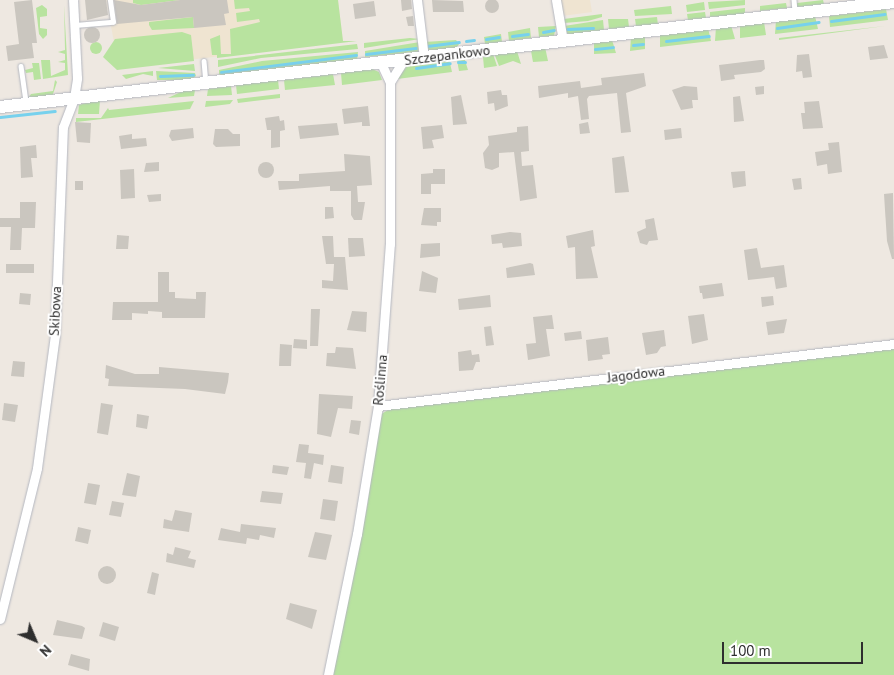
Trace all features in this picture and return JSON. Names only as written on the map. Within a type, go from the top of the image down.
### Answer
[{"type":"street","name":"Skibowa","points":[[0,619],[42,441],[55,334],[64,127],[74,98],[78,78],[73,0]]},
{"type":"street","points":[[417,0],[424,58]]},
{"type":"street","points":[[556,0],[563,41]]},
{"type":"street","name":"Szczepankowo","points":[[0,107],[796,14],[842,4],[894,2]]},
{"type":"street","points":[[390,82],[404,60]]},
{"type":"street","name":"Roślinna","points":[[328,675],[357,534],[378,406],[390,244],[390,82],[381,62]]},
{"type":"street","name":"Jagodowa","points":[[378,406],[894,344]]},
{"type":"lane","points":[[74,25],[113,22],[110,0]]},
{"type":"lane","points":[[794,0],[796,14]]},
{"type":"lane","points":[[204,61],[206,83]]},
{"type":"lane","points":[[21,66],[26,104]]},
{"type":"shaded area","points":[[106,0],[338,0],[343,42],[119,68]]},
{"type":"shaded area","points":[[560,0],[590,0],[592,12],[562,16]]},
{"type":"green space","points":[[133,0],[180,0],[141,5],[133,3]]},
{"type":"green space","points":[[234,0],[338,0],[343,41],[357,41],[217,58],[217,55],[212,55],[210,39],[220,35],[221,54],[231,54],[230,29],[260,22],[259,19],[237,22],[236,13],[250,11],[249,8],[235,9]]},
{"type":"green space","points":[[745,0],[745,5],[709,9],[708,2]]},
{"type":"green space","points":[[823,0],[824,4],[797,7],[797,3]]},
{"type":"green space","points":[[704,2],[705,10],[687,12],[686,5]]},
{"type":"green space","points":[[786,3],[787,8],[760,11],[760,6]]},
{"type":"green space","points":[[42,5],[47,9],[47,16],[40,17],[40,28],[47,29],[47,35],[43,39],[39,34],[36,8]]},
{"type":"green space","points":[[64,5],[68,75],[43,79],[41,60],[50,60],[51,76],[65,70],[65,63],[58,62],[65,60],[65,54],[58,52],[65,50]]},
{"type":"green space","points":[[671,6],[672,14],[635,16],[634,10]]},
{"type":"green space","points":[[745,8],[745,15],[710,17],[710,12]]},
{"type":"green space","points":[[886,9],[888,20],[830,27],[829,16]]},
{"type":"green space","points":[[705,12],[706,18],[688,20],[687,14]]},
{"type":"green space","points":[[602,14],[602,17],[588,21],[564,23],[564,19]]},
{"type":"green space","points":[[815,16],[818,29],[775,34],[776,20]]},
{"type":"green space","points":[[193,17],[194,28],[152,30],[149,25],[149,22]]},
{"type":"green space","points":[[657,17],[658,25],[636,26],[635,19]]},
{"type":"green space","points":[[608,19],[628,19],[629,27],[609,29]]},
{"type":"green space","points":[[603,20],[604,30],[569,35],[565,31],[564,26]]},
{"type":"green space","points":[[764,22],[766,35],[740,38],[740,24]]},
{"type":"green space","points":[[731,25],[735,39],[715,41],[716,27]]},
{"type":"green space","points":[[556,26],[554,36],[539,37],[538,27]]},
{"type":"green space","points":[[885,26],[779,40],[779,38]]},
{"type":"green space","points":[[530,28],[531,38],[509,41],[508,32]]},
{"type":"green space","points":[[708,28],[711,41],[660,47],[660,34]]},
{"type":"green space","points":[[182,32],[191,35],[194,61],[117,70],[103,57],[115,39]]},
{"type":"green space","points":[[501,34],[502,42],[485,44],[484,37]]},
{"type":"green space","points":[[645,36],[645,49],[630,51],[631,37]]},
{"type":"green space","points":[[410,38],[420,39],[364,48],[364,43]]},
{"type":"green space","points":[[456,40],[459,44],[456,49],[429,51],[424,42]]},
{"type":"green space","points":[[612,40],[616,53],[594,54],[594,42]]},
{"type":"green space","points":[[96,42],[102,48],[96,54],[90,48]]},
{"type":"green space","points":[[420,42],[418,52],[365,57],[365,51]]},
{"type":"green space","points":[[357,44],[358,49],[261,58],[218,67],[218,60]]},
{"type":"green space","points":[[545,47],[548,61],[533,62],[531,51]]},
{"type":"green space","points":[[517,51],[521,64],[513,61],[499,66],[494,53]]},
{"type":"green space","points":[[358,52],[357,61],[223,77],[219,74],[219,70],[262,61]]},
{"type":"green space","points":[[493,54],[497,66],[484,68],[483,57]]},
{"type":"green space","points":[[464,57],[468,70],[459,71],[457,60]]},
{"type":"green space","points":[[449,59],[452,72],[397,79],[408,65]]},
{"type":"green space","points":[[32,63],[39,63],[41,79],[34,80],[33,72],[26,73],[25,70],[33,68]]},
{"type":"green space","points":[[194,64],[195,71],[158,68]]},
{"type":"green space","points":[[370,68],[379,72],[382,80],[342,85],[341,73]]},
{"type":"green space","points":[[153,71],[153,76],[143,74],[126,79],[122,75]]},
{"type":"green space","points":[[156,71],[195,73],[196,76],[191,80],[157,80]]},
{"type":"green space","points":[[333,74],[335,85],[285,90],[284,80]]},
{"type":"green space","points":[[55,80],[57,82],[52,97],[29,97],[31,94],[53,91]]},
{"type":"green space","points":[[278,80],[279,89],[237,94],[236,85]]},
{"type":"green space","points":[[231,86],[232,95],[207,96],[208,89]]},
{"type":"green space","points":[[185,90],[195,90],[194,96],[168,98]]},
{"type":"green space","points":[[280,94],[280,98],[238,103],[237,99]]},
{"type":"green space","points":[[100,99],[99,114],[78,114],[79,105]]},
{"type":"green space","points":[[233,100],[230,104],[205,107],[206,101]]},
{"type":"green space","points":[[194,101],[190,109],[76,122],[76,118],[101,118],[108,108],[109,110]]},
{"type":"green space","points":[[894,347],[894,675],[333,675],[367,507],[380,415],[391,408]]},
{"type":"building","points":[[492,-1],[497,1],[499,6],[497,11],[492,13],[487,11],[485,6],[487,1]]},
{"type":"building","points":[[32,0],[37,43],[32,43],[34,58],[8,61],[6,46],[19,44],[14,2]]},
{"type":"building","points":[[85,0],[106,0],[108,15],[87,20]]},
{"type":"building","points":[[114,0],[141,5],[180,0],[227,0],[229,13],[224,14],[226,25],[194,28],[193,17],[117,24]]},
{"type":"building","points":[[401,0],[411,0],[412,9],[402,11]]},
{"type":"building","points":[[432,0],[463,1],[464,12],[433,12]]},
{"type":"building","points":[[374,1],[376,16],[355,19],[353,4]]},
{"type":"building","points":[[413,16],[414,26],[408,26],[406,17]]},
{"type":"building","points":[[92,27],[100,35],[92,43],[84,35]]},
{"type":"building","points":[[884,45],[888,58],[870,60],[868,47]]},
{"type":"building","points":[[809,54],[812,77],[803,78],[802,71],[796,72],[797,55]]},
{"type":"building","points":[[764,60],[765,69],[761,72],[734,75],[735,79],[721,81],[719,65]]},
{"type":"building","points":[[644,73],[646,86],[626,93],[631,132],[621,133],[617,93],[589,96],[587,99],[589,119],[581,120],[578,96],[568,98],[568,93],[539,98],[538,86],[580,81],[581,88],[602,85],[601,78]]},
{"type":"building","points":[[684,86],[697,87],[698,100],[692,100],[693,108],[681,110],[672,90]]},
{"type":"building","points":[[764,86],[764,94],[756,95],[755,87]]},
{"type":"building","points":[[501,90],[502,95],[507,95],[508,106],[495,111],[494,103],[488,104],[487,92]]},
{"type":"building","points":[[461,95],[467,124],[453,125],[451,97]]},
{"type":"building","points":[[740,96],[744,121],[734,122],[733,97]]},
{"type":"building","points":[[819,101],[823,128],[803,129],[801,113],[805,113],[804,102]]},
{"type":"building","points":[[368,106],[370,126],[362,126],[362,122],[344,124],[342,109]]},
{"type":"building","points":[[279,116],[280,121],[284,120],[285,130],[280,131],[280,147],[271,148],[271,130],[267,130],[265,118]]},
{"type":"building","points":[[75,122],[91,123],[90,143],[77,142]]},
{"type":"building","points":[[588,122],[590,133],[580,134],[579,124]]},
{"type":"building","points":[[337,123],[339,135],[300,139],[298,126]]},
{"type":"building","points":[[442,125],[444,138],[432,140],[434,148],[423,149],[421,127]]},
{"type":"building","points":[[528,126],[529,151],[521,152],[522,166],[533,165],[537,198],[520,201],[514,152],[499,153],[499,167],[492,170],[485,168],[483,153],[489,145],[488,136],[517,132],[517,127]]},
{"type":"building","points":[[193,128],[194,138],[172,141],[169,136],[171,130]]},
{"type":"building","points":[[681,128],[682,138],[665,140],[664,130]]},
{"type":"building","points":[[215,129],[228,129],[233,134],[240,134],[240,146],[216,147],[213,144]]},
{"type":"building","points":[[132,134],[132,139],[146,138],[147,146],[121,149],[119,136]]},
{"type":"building","points":[[839,142],[842,172],[828,174],[827,164],[817,166],[815,152],[829,150],[828,143]]},
{"type":"building","points":[[36,145],[37,158],[31,158],[33,177],[21,178],[20,147]]},
{"type":"building","points":[[344,154],[370,156],[372,185],[357,186],[358,202],[365,202],[362,220],[354,220],[351,215],[351,191],[330,191],[330,186],[279,190],[278,181],[299,181],[299,174],[345,171]]},
{"type":"building","points":[[624,156],[629,192],[615,193],[612,158]]},
{"type":"building","points":[[159,162],[159,171],[144,172],[146,163]]},
{"type":"building","points":[[266,162],[272,164],[274,170],[272,176],[266,178],[260,176],[258,170],[260,164]]},
{"type":"building","points":[[134,169],[135,198],[121,199],[120,170]]},
{"type":"building","points":[[433,169],[445,169],[445,184],[431,184],[431,194],[421,194],[421,174],[433,173]]},
{"type":"building","points":[[745,171],[746,186],[733,188],[731,172]]},
{"type":"building","points":[[801,178],[802,189],[794,190],[792,179]]},
{"type":"building","points":[[75,181],[83,181],[83,190],[75,190]]},
{"type":"building","points":[[893,193],[894,259],[892,259],[887,241],[884,194]]},
{"type":"building","points":[[161,194],[161,201],[149,202],[147,195]]},
{"type":"building","points":[[20,202],[36,202],[35,228],[22,228],[21,250],[10,250],[11,227],[0,227],[0,218],[20,218]]},
{"type":"building","points":[[325,207],[333,207],[334,218],[325,219]]},
{"type":"building","points":[[424,208],[441,208],[441,222],[437,222],[437,226],[421,225]]},
{"type":"building","points":[[654,218],[658,240],[649,241],[647,245],[640,243],[637,232],[646,228],[645,220]]},
{"type":"building","points":[[593,230],[595,246],[591,247],[598,278],[576,279],[575,247],[568,248],[566,236]]},
{"type":"building","points":[[510,232],[521,233],[522,246],[503,248],[502,243],[492,244],[491,235]]},
{"type":"building","points":[[117,235],[129,236],[128,249],[116,249]]},
{"type":"building","points":[[322,236],[333,236],[334,257],[345,257],[348,290],[322,288],[322,280],[333,281],[334,264],[326,264]]},
{"type":"building","points":[[348,238],[363,238],[365,256],[349,257]]},
{"type":"building","points":[[440,243],[440,256],[420,258],[421,244]]},
{"type":"building","points":[[757,248],[761,268],[784,265],[787,287],[776,289],[774,277],[748,280],[744,250]]},
{"type":"building","points":[[6,264],[34,264],[34,273],[6,273]]},
{"type":"building","points":[[533,264],[535,275],[507,278],[506,268]]},
{"type":"building","points":[[422,271],[438,278],[436,293],[419,291]]},
{"type":"building","points":[[158,272],[169,272],[169,292],[175,292],[175,298],[196,299],[196,292],[206,292],[205,318],[162,318],[162,312],[148,311],[148,314],[132,313],[132,320],[112,320],[113,302],[158,302]]},
{"type":"building","points":[[722,283],[724,296],[703,299],[699,286]]},
{"type":"building","points":[[20,293],[31,294],[30,305],[19,304]]},
{"type":"building","points":[[490,295],[491,307],[459,310],[458,299]]},
{"type":"building","points":[[773,296],[774,305],[762,307],[761,297]]},
{"type":"building","points":[[311,309],[320,309],[318,346],[310,346]]},
{"type":"building","points":[[352,311],[367,312],[366,332],[347,330]]},
{"type":"building","points":[[704,314],[708,340],[692,344],[688,316]]},
{"type":"building","points":[[552,315],[554,329],[546,329],[550,356],[528,360],[526,344],[536,343],[533,317]]},
{"type":"building","points":[[787,319],[784,333],[768,335],[766,322]]},
{"type":"building","points":[[491,326],[494,345],[486,346],[484,327]]},
{"type":"building","points":[[664,330],[666,346],[661,347],[657,353],[646,355],[642,333]]},
{"type":"building","points":[[581,331],[582,339],[565,341],[564,333]]},
{"type":"building","points":[[608,337],[610,354],[602,355],[603,359],[588,361],[586,340]]},
{"type":"building","points":[[294,339],[307,340],[307,349],[293,348]]},
{"type":"building","points":[[280,344],[292,345],[291,366],[279,366]]},
{"type":"building","points":[[336,347],[353,348],[356,369],[326,366],[327,353],[335,353]]},
{"type":"building","points":[[471,350],[472,355],[479,354],[480,362],[476,362],[473,370],[459,371],[458,352]]},
{"type":"building","points":[[13,361],[25,362],[24,377],[11,376]]},
{"type":"building","points":[[106,365],[135,374],[159,374],[159,367],[229,373],[225,394],[185,389],[108,386],[109,379],[105,378]]},
{"type":"building","points":[[319,394],[353,396],[352,409],[338,408],[331,437],[317,434]]},
{"type":"building","points":[[4,403],[18,405],[15,422],[2,420]]},
{"type":"building","points":[[101,403],[113,405],[108,435],[97,433]]},
{"type":"building","points":[[137,414],[149,416],[147,429],[136,427]]},
{"type":"building","points":[[351,420],[361,421],[359,435],[349,433]]},
{"type":"building","points":[[299,444],[309,445],[308,453],[324,455],[323,465],[314,463],[311,479],[304,478],[306,463],[296,462]]},
{"type":"building","points":[[273,465],[289,467],[287,475],[272,473]]},
{"type":"building","points":[[331,465],[344,467],[342,484],[328,482]]},
{"type":"building","points":[[127,473],[140,476],[136,497],[122,495]]},
{"type":"building","points":[[88,483],[100,485],[96,505],[84,503]]},
{"type":"building","points":[[262,491],[283,493],[281,504],[260,502]]},
{"type":"building","points":[[323,499],[338,501],[335,521],[320,519]]},
{"type":"building","points":[[112,501],[124,503],[121,517],[109,515]]},
{"type":"building","points":[[175,510],[192,513],[189,532],[163,528],[164,519],[172,521]]},
{"type":"building","points":[[241,524],[276,528],[274,538],[260,535],[259,540],[247,538],[246,544],[218,540],[221,528],[240,532]]},
{"type":"building","points":[[78,527],[91,530],[88,544],[75,541]]},
{"type":"building","points":[[315,532],[332,535],[326,560],[308,557]]},
{"type":"building","points":[[175,547],[191,551],[188,558],[196,560],[194,568],[166,562],[167,553],[173,555]]},
{"type":"building","points":[[107,566],[113,569],[116,575],[113,581],[107,584],[101,581],[98,575],[101,569]]},
{"type":"building","points":[[152,572],[159,574],[155,595],[147,593]]},
{"type":"building","points":[[290,603],[317,610],[312,629],[286,619]]},
{"type":"building","points":[[57,620],[85,628],[82,639],[53,635]]},
{"type":"building","points":[[103,622],[119,627],[115,641],[99,636]]},
{"type":"building","points":[[71,654],[90,659],[89,671],[68,665]]},
{"type":"waterway","points":[[831,21],[885,14]]},
{"type":"waterway","points":[[777,28],[819,22]]},
{"type":"waterway","points":[[567,29],[593,28]]},
{"type":"waterway","points":[[543,32],[554,30]]},
{"type":"waterway","points":[[512,36],[528,34]]},
{"type":"waterway","points":[[666,41],[709,36]]},
{"type":"waterway","points":[[486,39],[499,37]]},
{"type":"waterway","points":[[466,41],[474,40]]},
{"type":"waterway","points":[[427,46],[459,42]]},
{"type":"waterway","points":[[633,45],[643,44]]},
{"type":"waterway","points":[[595,49],[613,47]]},
{"type":"waterway","points":[[366,54],[416,48]]},
{"type":"waterway","points":[[221,72],[356,55]]},
{"type":"waterway","points":[[458,62],[465,62]]},
{"type":"waterway","points":[[416,68],[450,63]]},
{"type":"waterway","points":[[160,76],[193,75]]},
{"type":"waterway","points":[[0,117],[55,111]]}]
